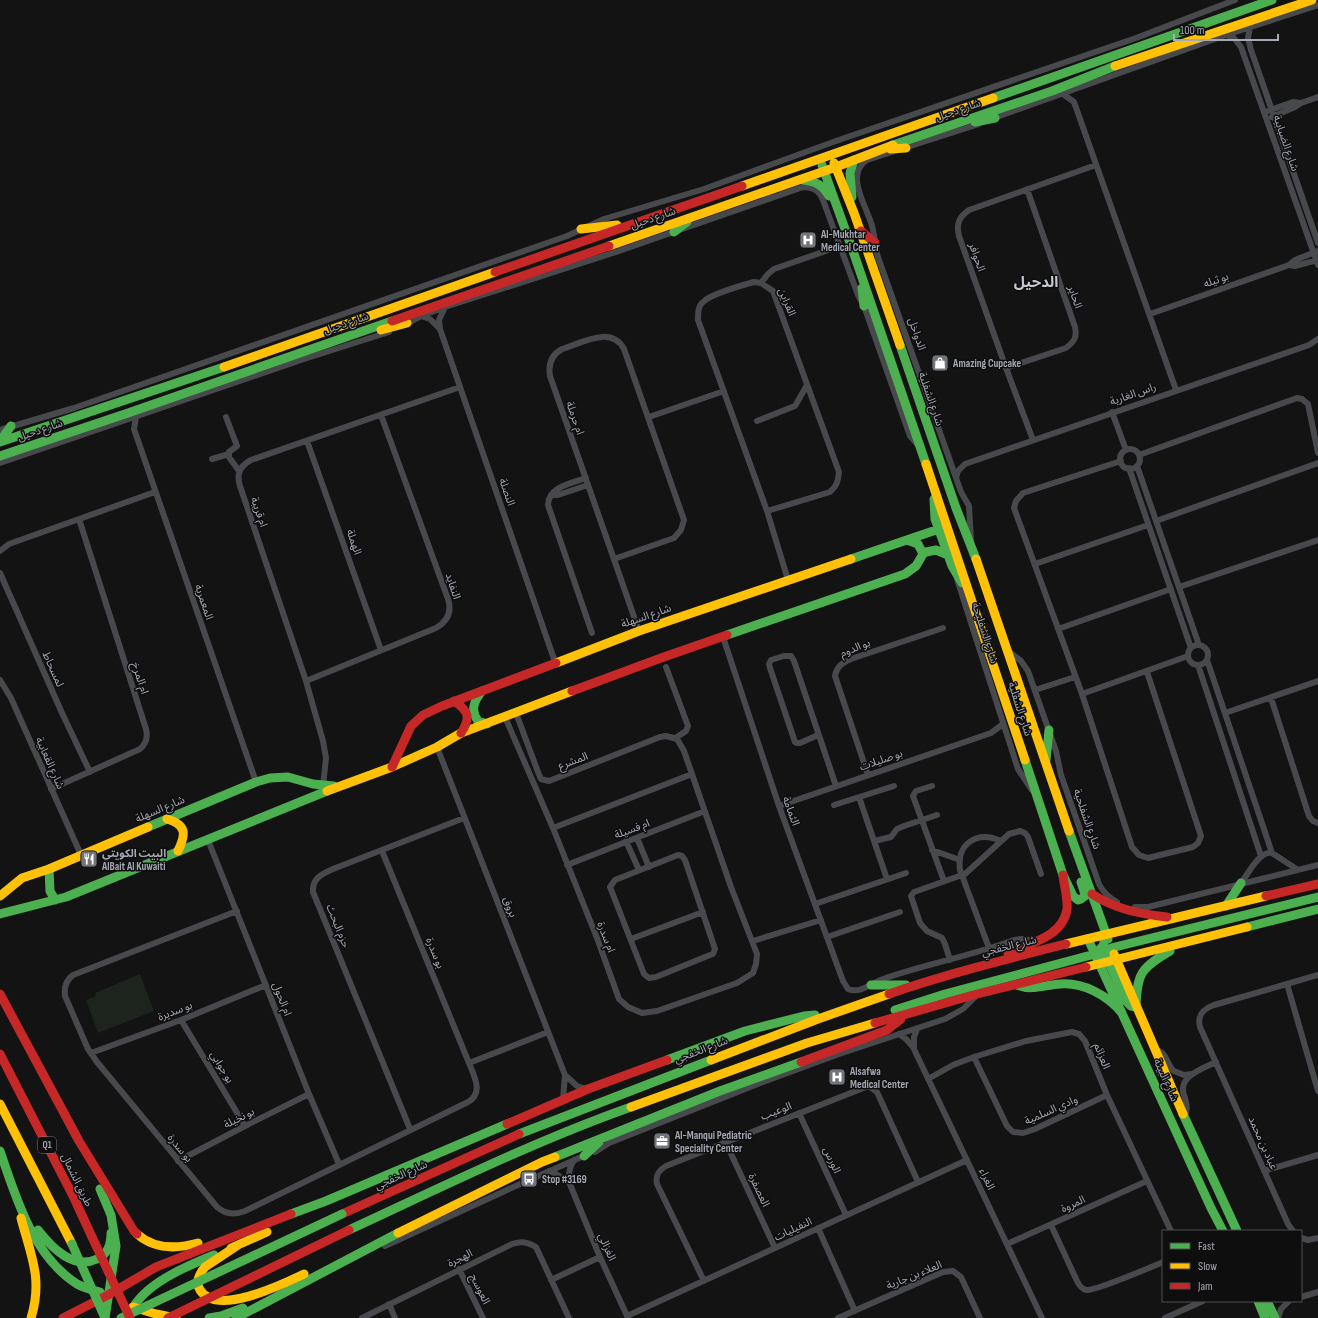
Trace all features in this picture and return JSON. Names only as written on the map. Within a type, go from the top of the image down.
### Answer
[{"type":"main road","name":"شارع دحيل","points":[[0,442],[230,365],[1272,0]]},
{"type":"main road","name":"شارع دحيل","points":[[3,455],[836,167],[880,149],[1052,90],[1108,68],[1312,0]]},
{"type":"main road","points":[[1277,19],[1289,8]]},
{"type":"main road","points":[[1091,84],[1108,68]]},
{"type":"main road","points":[[1052,90],[1063,94]]},
{"type":"main road","points":[[944,128],[995,118]]},
{"type":"main road","points":[[880,149],[906,148]]},
{"type":"main road","name":"شارع الشفلية","points":[[832,155],[860,230],[956,508],[971,544],[1071,838],[1106,934]]},
{"type":"main road","name":"شارع الشفلية","points":[[820,159],[859,267],[957,555],[975,614],[1063,875]]},
{"type":"main road","points":[[854,160],[851,168],[850,179],[854,213]]},
{"type":"main road","points":[[797,180],[815,181],[822,186],[826,190],[837,214],[843,222]]},
{"type":"main road","points":[[674,232],[692,217]]},
{"type":"main road","points":[[581,228],[633,224]]},
{"type":"main road","points":[[860,230],[875,243]]},
{"type":"main road","points":[[859,267],[864,306]]},
{"type":"main road","points":[[327,343],[407,323]]},
{"type":"main road","points":[[0,442],[11,426]]},
{"type":"main road","points":[[3,455],[24,454]]},
{"type":"main road","points":[[928,470],[935,504],[935,519],[952,566],[964,587],[975,614]]},
{"type":"main road","name":"شارع السهلة","points":[[392,767],[411,726],[423,715],[454,701],[639,631],[939,529]]},
{"type":"main road","points":[[907,540],[918,544],[923,554],[927,551],[936,550],[948,555]]},
{"type":"main road","name":"شارع السهلة","points":[[0,914],[55,900],[208,840],[337,787],[392,767],[437,747],[461,733],[661,658],[905,574],[921,562],[923,554]]},
{"type":"main road","points":[[483,690],[475,701],[473,710],[478,721],[487,724]]},
{"type":"main road","points":[[454,701],[461,705],[468,714],[467,723],[461,733]]},
{"type":"main road","points":[[1046,763],[1049,730]]},
{"type":"main road","name":"شارع السهلة","points":[[0,896],[22,878],[49,869],[256,782],[270,778],[288,777],[312,784],[337,787]]},
{"type":"main road","points":[[167,819],[178,822],[183,827],[184,837],[178,851]]},
{"type":"main road","points":[[1063,875],[1073,896],[1078,900],[1084,898],[1085,892],[1071,852],[1071,838]]},
{"type":"main road","points":[[49,869],[50,891],[55,900]]},
{"type":"main road","points":[[984,965],[1052,934],[1058,928],[1064,919],[1067,908],[1063,875]]},
{"type":"main road","points":[[1226,906],[1241,884]]},
{"type":"main road","name":"شارع الخفجي","points":[[121,1318],[342,1214],[525,1132],[628,1091],[836,1013],[917,984],[984,965],[1106,934],[1318,884]]},
{"type":"main road","points":[[1092,894],[1127,912],[1178,918]]},
{"type":"main road","points":[[168,1318],[349,1230],[479,1170],[597,1119],[807,1043],[836,1030],[945,994],[1103,950],[1318,897]]},
{"type":"main road","points":[[807,1043],[977,994],[1318,909]]},
{"type":"main road","points":[[1099,964],[1106,934]]},
{"type":"main road","points":[[1088,939],[1096,942],[1113,960],[1126,1001],[1131,1006],[1136,1007],[1140,974],[1144,968],[1150,962],[1182,944]]},
{"type":"main road","name":"شارع البيئة","points":[[1099,964],[1222,1230]]},
{"type":"main road","points":[[871,985],[917,984]]},
{"type":"main road","points":[[1015,985],[1033,989],[1059,984],[1076,985],[1107,997],[1122,1013]]},
{"type":"main road","points":[[0,994],[79,1141],[129,1224],[140,1237],[154,1245],[170,1247],[196,1244],[326,1201]]},
{"type":"main road","name":"شارع البيئة","points":[[1136,1007],[1184,1117],[1237,1230]]},
{"type":"main road","points":[[63,1318],[108,1295],[162,1264],[326,1201],[563,1099],[745,1031],[804,1016],[836,1013]]},
{"type":"main road","points":[[236,1318],[421,1221],[542,1162],[734,1086],[887,1030],[907,1015]]},
{"type":"main road","name":"طريق الشمال","points":[[0,1054],[74,1198],[129,1318]]},
{"type":"main road","name":"Q1","points":[[0,1104],[72,1244],[105,1318]]},
{"type":"main road","points":[[584,1156],[594,1145],[608,1135]]},
{"type":"main road","points":[[79,1141],[111,1215],[116,1246],[105,1318]]},
{"type":"main road","points":[[0,1151],[18,1203],[38,1282],[37,1300],[31,1318]]},
{"type":"main road","points":[[129,1318],[133,1307],[149,1289],[163,1278],[179,1269],[312,1212],[326,1201]]},
{"type":"main road","points":[[18,1203],[50,1244],[68,1258],[83,1263],[98,1259],[108,1247],[111,1237],[111,1215]]},
{"type":"main road","points":[[18,1203],[40,1246],[58,1269],[77,1284],[108,1295],[133,1307],[176,1318]]},
{"type":"main road","points":[[238,1245],[202,1271],[199,1275],[198,1285],[202,1294],[209,1300],[218,1302],[234,1302],[248,1299],[305,1274],[358,1255]]},
{"type":"main road","points":[[209,1318],[221,1316],[295,1288]]},
{"type":"main road","points":[[1258,1302],[1265,1318]]},
{"type":"main road","points":[[1267,1302],[1275,1318]]},
{"type":"street","name":"شارع دحيل","points":[[0,430],[74,408],[567,236],[581,228],[604,219],[704,188],[1148,34],[1235,0]]},
{"type":"street","name":"شارع دحيل","points":[[870,159],[995,118],[1226,35],[1318,4]]},
{"type":"street","name":"شارع الضبابية","points":[[1250,27],[1248,42],[1318,243]]},
{"type":"street","name":"شارع الضبابية","points":[[1226,35],[1234,38],[1240,44],[1316,252],[1318,262]]},
{"type":"street","points":[[1074,102],[1081,88]]},
{"type":"street","points":[[1063,94],[1074,102],[1176,390]]},
{"type":"street","points":[[1267,119],[1295,107],[1300,103],[1318,97]]},
{"type":"street","points":[[1265,112],[1293,102],[1300,103]]},
{"type":"street","name":"الدواخل","points":[[870,159],[860,166],[857,182],[873,228],[878,257],[956,480],[969,506],[971,544]]},
{"type":"street","name":"الحوافر","points":[[1033,440],[957,228],[958,221],[962,214],[969,210],[1096,165]]},
{"type":"street","name":"شارع دحيل","points":[[0,463],[304,359],[391,332],[421,316],[445,307],[674,232],[803,187],[814,188]]},
{"type":"street","name":"شارع الشفلية","points":[[814,188],[820,193],[823,200],[858,295],[864,306],[910,436],[914,442],[920,446]]},
{"type":"street","name":"الحاير","points":[[1006,368],[1066,348],[1074,342],[1076,338],[1075,327],[1027,189]]},
{"type":"street","points":[[761,283],[768,274],[774,270],[840,246]]},
{"type":"street","name":"بو ثيله","points":[[1150,314],[1289,265],[1294,261],[1316,252]]},
{"type":"street","name":"بو ثيله","points":[[1289,265],[1296,266],[1318,262]]},
{"type":"street","name":"القراين","points":[[767,511],[830,492],[835,487],[839,472],[773,291],[761,283],[754,282],[710,297],[699,306],[698,320],[767,511],[788,580]]},
{"type":"street","name":"النصلة","points":[[445,307],[439,320],[440,329],[555,662]]},
{"type":"street","points":[[421,316],[430,319],[440,329]]},
{"type":"street","name":"ام حرملة","points":[[639,631],[550,376],[549,363],[552,357],[556,352],[562,349],[602,336],[613,338],[618,341],[624,350],[649,417]]},
{"type":"street","name":"راس الغارية","points":[[1309,345],[1318,339]]},
{"type":"street","name":"راس الغارية","points":[[965,464],[1176,390],[1309,345],[1318,344]]},
{"type":"street","points":[[757,421],[795,406],[807,385]]},
{"type":"street","points":[[229,454],[229,459],[239,471],[242,466],[251,460],[460,387]]},
{"type":"street","points":[[614,559],[674,538],[682,530],[682,515],[649,417],[724,391]]},
{"type":"street","points":[[1139,455],[1297,398],[1302,399],[1308,404],[1318,453]]},
{"type":"street","points":[[1112,412],[1126,450]]},
{"type":"street","name":"النفايد","points":[[306,681],[442,625],[450,610],[448,599],[381,415]]},
{"type":"street","points":[[212,459],[229,454],[237,446],[226,416]]},
{"type":"street","name":"المعمرية","points":[[136,417],[134,429],[256,782]]},
{"type":"street","points":[[124,421],[134,429]]},
{"type":"street","name":"الهملة","points":[[307,441],[381,650]]},
{"type":"street","points":[[1137,466],[1129,468],[1124,466],[1121,461],[1121,455],[1126,450],[1134,450],[1139,455],[1137,466],[1199,645],[1207,651],[1208,657],[1203,664],[1198,665],[1191,663],[1188,653],[1192,648],[1199,645]]},
{"type":"street","points":[[949,460],[955,463],[965,464]]},
{"type":"street","points":[[1121,461],[1026,491],[1017,497],[1015,511],[1082,694],[1134,850],[1138,855],[1148,858],[1193,847],[1200,840],[1200,833],[1147,672]]},
{"type":"street","points":[[1156,521],[1318,463]]},
{"type":"street","points":[[956,480],[958,470],[965,464]]},
{"type":"street","points":[[1129,468],[1192,648]]},
{"type":"street","name":"ام قريبة","points":[[239,471],[238,476],[240,486],[306,681],[326,753],[323,786]]},
{"type":"street","points":[[586,478],[558,488],[548,501],[548,508],[592,633]]},
{"type":"street","points":[[551,496],[588,485]]},
{"type":"street","points":[[0,551],[9,544],[155,492]]},
{"type":"street","name":"ام المرخ","points":[[51,789],[140,749],[145,743],[147,732],[79,519]]},
{"type":"street","points":[[1035,564],[1148,525]]},
{"type":"street","points":[[1179,587],[1318,540]]},
{"type":"street","name":"شارع الشفليحة","points":[[952,566],[998,706]]},
{"type":"street","name":"لمسحاط","points":[[0,573],[90,772]]},
{"type":"street","points":[[1058,630],[1171,589]]},
{"type":"street","name":"بو الدوم","points":[[868,775],[835,676],[837,668],[842,663],[851,659],[943,628]]},
{"type":"street","name":"الثمامة","points":[[723,637],[778,806],[843,981],[848,989]]},
{"type":"street","name":"شارع الشفلية","points":[[1008,650],[1024,665],[1035,690],[1049,730]]},
{"type":"street","points":[[818,735],[800,743],[795,742],[770,668],[769,664],[771,660],[784,656],[791,656],[794,661],[836,786]]},
{"type":"street","points":[[1082,694],[1147,672],[1188,656]]},
{"type":"street","points":[[1206,660],[1272,853]]},
{"type":"street","points":[[1198,665],[1261,856]]},
{"type":"street","points":[[666,667],[688,726],[686,731],[677,737],[677,739]]},
{"type":"street","points":[[1035,690],[1075,676]]},
{"type":"street","name":"شارع القعابية","points":[[0,680],[11,698],[81,855]]},
{"type":"street","points":[[1225,713],[1318,681]]},
{"type":"street","points":[[1271,698],[1309,816],[1313,821],[1318,823]]},
{"type":"street","name":"شارع الشفلية","points":[[998,706],[1014,752],[1018,770],[1037,796]]},
{"type":"street","points":[[516,713],[541,779]]},
{"type":"street","name":"ام سدرة","points":[[505,717],[532,783],[553,828],[597,938],[619,999],[633,1010],[642,1013],[657,1011],[737,983],[753,973],[756,964],[757,954],[753,941],[731,887],[682,746],[677,739]]},
{"type":"street","name":"بو صليلات","points":[[778,806],[990,733],[1003,724]]},
{"type":"street","name":"شارع الشفلحية","points":[[1049,730],[1056,751],[1061,775],[1099,884],[1108,896],[1121,904],[1137,908],[1148,907],[1241,884]]},
{"type":"street","points":[[990,733],[997,732],[1008,738]]},
{"type":"street","name":"المشرع","points":[[532,783],[541,779],[549,781],[660,737],[666,736],[677,739]]},
{"type":"street","name":"بروق","points":[[437,747],[564,1075],[563,1099]]},
{"type":"street","points":[[553,828],[692,774]]},
{"type":"street","points":[[834,805],[894,786]]},
{"type":"street","points":[[932,786],[916,791],[913,794],[913,798],[944,881]]},
{"type":"street","points":[[859,797],[887,879]]},
{"type":"street","name":"ام فسيلة","points":[[567,865],[705,811]]},
{"type":"street","points":[[874,841],[891,836],[900,827],[938,815]]},
{"type":"street","name":"حزم البحث","points":[[410,1130],[313,892],[314,883],[321,875],[464,818]]},
{"type":"street","points":[[950,960],[942,938],[927,930],[920,923],[911,897],[915,891],[962,875],[970,870],[1006,836],[1013,832],[1020,831],[1025,833],[1029,839],[1041,874]]},
{"type":"street","points":[[989,948],[959,865],[964,848],[973,839],[986,837],[1001,841]]},
{"type":"street","points":[[637,838],[649,867]]},
{"type":"street","name":"ام الحول","points":[[208,840],[309,1094],[339,1164]]},
{"type":"street","points":[[626,842],[639,870]]},
{"type":"street","points":[[932,850],[960,860]]},
{"type":"street","name":"بو سدرة","points":[[237,911],[73,975],[69,978],[64,991],[91,1053],[100,1067],[217,1207],[225,1212],[235,1214],[245,1211],[468,1102],[475,1097],[478,1087],[469,1063],[382,851]]},
{"type":"street","points":[[1241,884],[1261,856],[1265,853],[1272,853],[1298,870]]},
{"type":"street","points":[[678,855],[682,856],[715,946],[714,952],[656,977],[649,978],[644,974],[610,887],[615,880],[639,870],[678,855]]},
{"type":"street","points":[[1241,884],[1318,864]]},
{"type":"street","points":[[815,904],[906,873]]},
{"type":"street","points":[[631,939],[703,912]]},
{"type":"street","points":[[827,937],[900,912]]},
{"type":"street","points":[[753,941],[821,920]]},
{"type":"street","name":"شارع الخفجي","points":[[848,989],[855,990],[884,979],[1018,939],[1035,941]]},
{"type":"street","name":"عباد بن محمد","points":[[1292,1230],[1288,1224],[1264,1171],[1199,1022],[1201,1012],[1206,1008],[1318,975]]},
{"type":"street","points":[[1287,984],[1318,1091]]},
{"type":"street","name":"بو سديرة","points":[[91,1053],[181,1020],[266,985]]},
{"type":"street","points":[[358,1255],[392,1243],[549,1171],[599,1150],[609,1143],[763,1082],[954,1015],[967,1006],[977,994]]},
{"type":"street","name":"بو جوابي","points":[[181,1020],[245,1126]]},
{"type":"street","points":[[914,1050],[914,1036],[917,1028]]},
{"type":"street","points":[[469,1063],[548,1032]]},
{"type":"street","name":"العزائم","points":[[928,1079],[953,1065],[1026,1041],[1072,1032],[1079,1034],[1085,1041],[1107,1095],[1171,1230]]},
{"type":"street","name":"الغراء","points":[[899,1034],[906,1039],[914,1050],[1042,1318]]},
{"type":"street","points":[[1155,1050],[1158,1050],[1164,1054],[1174,1071],[1184,1075],[1192,1074]]},
{"type":"street","name":"وادي السلمية","points":[[974,1057],[1007,1126],[1013,1132],[1023,1133],[1035,1129],[1107,1095]]},
{"type":"street","points":[[1184,1117],[1187,1107],[1182,1093],[1185,1081],[1192,1074],[1216,1062]]},
{"type":"street","points":[[564,1075],[577,1086],[588,1090]]},
{"type":"street","name":"الوعيب","points":[[704,1281],[657,1184],[657,1175],[659,1171],[666,1166],[861,1087],[870,1087],[877,1092],[918,1182]]},
{"type":"street","name":"بو نخيلة","points":[[178,1161],[309,1094]]},
{"type":"street","name":"الورس","points":[[799,1113],[846,1215]]},
{"type":"street","name":"العصفرة","points":[[725,1141],[775,1248]]},
{"type":"street","points":[[1264,1171],[1318,1155]]},
{"type":"street","points":[[569,1182],[568,1174],[570,1166],[574,1160]]},
{"type":"street","name":"النفيليات","points":[[628,1317],[967,1160]]},
{"type":"street","points":[[549,1171],[569,1182]]},
{"type":"street","name":"المروة","points":[[1007,1244],[1148,1181]]},
{"type":"street","name":"الغزالي","points":[[569,1182],[600,1257],[628,1317]]},
{"type":"street","points":[[1051,1225],[1077,1282],[1086,1290],[1098,1288],[1162,1262]]},
{"type":"street","points":[[818,1228],[855,1311]]},
{"type":"street","points":[[1302,1238],[1308,1240],[1318,1238]]},
{"type":"street","name":"الهجرة","points":[[362,1318],[460,1269],[512,1244],[522,1241],[536,1247],[569,1318]]},
{"type":"street","points":[[551,1280],[600,1257]]},
{"type":"street","name":"العوسج","points":[[460,1269],[483,1318]]},
{"type":"street","name":"العلاء بن جارية","points":[[838,1318],[944,1272],[953,1271],[961,1277],[980,1318]]},
{"type":"street","points":[[1302,1297],[1318,1292]]},
{"type":"street","points":[[1165,1318],[1201,1302]]},
{"type":"street","points":[[1278,1318],[1281,1309],[1288,1302]]},
{"type":"street","points":[[389,1304],[395,1318]]},
{"type":"shaded area","points":[[140,974],[154,1011],[98,1033],[86,1000],[96,996],[95,993]]},
{"type":"traffic: fast","points":[[993,98],[1272,0]]},
{"type":"traffic: fast","points":[[893,145],[1052,91],[1115,66]]},
{"type":"traffic: fast","points":[[975,122],[995,118]]},
{"type":"traffic: fast","points":[[852,197],[850,173],[854,160]]},
{"type":"traffic: fast","points":[[822,165],[926,464]]},
{"type":"traffic: fast","points":[[803,180],[818,184],[829,196]]},
{"type":"traffic: fast","points":[[674,232],[687,222]]},
{"type":"traffic: fast","points":[[862,288],[864,306]]},
{"type":"traffic: fast","points":[[0,456],[392,321]]},
{"type":"traffic: fast","points":[[900,345],[956,508],[976,559]]},
{"type":"traffic: fast","points":[[0,442],[224,367]]},
{"type":"traffic: fast","points":[[0,441],[11,426]]},
{"type":"traffic: fast","points":[[934,499],[935,519],[952,566],[962,583]]},
{"type":"traffic: fast","points":[[851,559],[939,529]]},
{"type":"traffic: fast","points":[[907,540],[918,544],[923,554]]},
{"type":"traffic: fast","points":[[727,635],[905,574],[916,566],[923,554],[926,552],[936,550],[948,555]]},
{"type":"traffic: fast","points":[[482,691],[475,702],[474,713],[478,721],[487,724]]},
{"type":"traffic: fast","points":[[1046,760],[1049,730]]},
{"type":"traffic: fast","points":[[1025,760],[1063,875],[1073,896],[1078,900],[1085,896],[1081,882]]},
{"type":"traffic: fast","points":[[148,827],[256,782],[270,778],[288,777],[313,784],[334,786]]},
{"type":"traffic: fast","points":[[0,914],[66,897],[327,791]]},
{"type":"traffic: fast","points":[[1069,831],[1108,939]]},
{"type":"traffic: fast","points":[[49,869],[50,891],[55,900]]},
{"type":"traffic: fast","points":[[1226,906],[1241,883]]},
{"type":"traffic: fast","points":[[1100,959],[1103,954],[1111,948],[1318,897]]},
{"type":"traffic: fast","points":[[1247,927],[1318,909]]},
{"type":"traffic: fast","points":[[895,1010],[945,994],[1095,954],[1103,946],[1106,934]]},
{"type":"traffic: fast","points":[[1088,939],[1222,1230]]},
{"type":"traffic: fast","points":[[1105,954],[1126,1001],[1131,1006],[1136,1007],[1138,986],[1142,973],[1153,962],[1170,951]]},
{"type":"traffic: fast","points":[[1017,985],[1028,988],[1060,984],[1077,985],[1102,995],[1122,1013]]},
{"type":"traffic: fast","points":[[871,985],[906,985]]},
{"type":"traffic: fast","points":[[667,1060],[745,1031],[804,1016],[815,1015]]},
{"type":"traffic: fast","points":[[519,1134],[711,1060]]},
{"type":"traffic: fast","points":[[555,1157],[720,1091],[801,1062]]},
{"type":"traffic: fast","points":[[349,1230],[524,1150],[595,1120],[631,1107]]},
{"type":"traffic: fast","points":[[1183,1114],[1237,1230]]},
{"type":"traffic: fast","points":[[291,1214],[326,1201],[507,1124]]},
{"type":"traffic: fast","points":[[584,1156],[599,1142]]},
{"type":"traffic: fast","points":[[0,1151],[28,1225],[49,1258],[62,1272],[77,1284],[100,1292]]},
{"type":"traffic: fast","points":[[100,1189],[111,1215],[116,1246],[105,1318]]},
{"type":"traffic: fast","points":[[121,1318],[342,1214]]},
{"type":"traffic: fast","points":[[38,1230],[56,1250],[71,1259],[80,1262],[88,1262],[104,1255],[109,1245],[111,1233]]},
{"type":"traffic: fast","points":[[236,1318],[398,1233]]},
{"type":"traffic: fast","points":[[72,1244],[105,1318]]},
{"type":"traffic: fast","points":[[131,1312],[137,1302],[155,1285],[179,1270],[214,1255]]},
{"type":"traffic: fast","points":[[1258,1302],[1265,1318]]},
{"type":"traffic: fast","points":[[1267,1302],[1275,1318]]},
{"type":"traffic: fast","points":[[209,1318],[221,1316],[243,1308]]},
{"type":"traffic: slow","points":[[1115,66],[1312,0]]},
{"type":"traffic: slow","points":[[742,186],[993,98]]},
{"type":"traffic: slow","points":[[609,246],[836,167],[893,145]]},
{"type":"traffic: slow","points":[[890,149],[906,148]]},
{"type":"traffic: slow","points":[[834,163],[854,213],[900,345]]},
{"type":"traffic: slow","points":[[581,229],[617,225]]},
{"type":"traffic: slow","points":[[224,367],[495,272]]},
{"type":"traffic: slow","points":[[381,330],[407,323]]},
{"type":"traffic: slow","points":[[926,464],[1025,760]]},
{"type":"traffic: slow","points":[[556,663],[639,631],[851,559]]},
{"type":"traffic: slow","points":[[976,559],[1069,831]]},
{"type":"traffic: slow","points":[[327,791],[392,767],[437,747],[461,733],[572,691]]},
{"type":"traffic: slow","points":[[167,819],[174,821],[183,831],[182,840],[178,851]]},
{"type":"traffic: slow","points":[[0,896],[22,878],[49,869],[148,827]]},
{"type":"traffic: slow","points":[[1066,944],[1266,896]]},
{"type":"traffic: slow","points":[[1086,967],[1247,927]]},
{"type":"traffic: slow","points":[[1114,954],[1183,1114]]},
{"type":"traffic: slow","points":[[711,1060],[818,1019],[889,994]]},
{"type":"traffic: slow","points":[[631,1107],[807,1043],[875,1023]]},
{"type":"traffic: slow","points":[[0,1104],[72,1244]]},
{"type":"traffic: slow","points":[[398,1233],[555,1157]]},
{"type":"traffic: slow","points":[[21,1218],[32,1256],[36,1279],[36,1291],[31,1318]]},
{"type":"traffic: slow","points":[[231,1248],[267,1232]]},
{"type":"traffic: slow","points":[[137,1234],[151,1243],[158,1245],[174,1247],[198,1243]]},
{"type":"traffic: slow","points":[[238,1245],[205,1267],[201,1272],[198,1284],[200,1290],[208,1297],[220,1300],[250,1296],[281,1285],[304,1274]]},
{"type":"traffic: slow","points":[[133,1307],[176,1318]]},
{"type":"traffic: jam","points":[[495,272],[742,186]]},
{"type":"traffic: jam","points":[[861,231],[875,243]]},
{"type":"traffic: jam","points":[[392,321],[609,246]]},
{"type":"traffic: jam","points":[[572,691],[727,635]]},
{"type":"traffic: jam","points":[[392,767],[411,726],[423,715],[442,706],[556,663]]},
{"type":"traffic: jam","points":[[454,701],[463,708],[467,715],[466,723],[461,733]]},
{"type":"traffic: jam","points":[[1008,953],[1044,938],[1052,933],[1064,919],[1067,905],[1063,875]]},
{"type":"traffic: jam","points":[[1266,896],[1318,884]]},
{"type":"traffic: jam","points":[[1092,894],[1110,904],[1128,910],[1167,917]]},
{"type":"traffic: jam","points":[[889,994],[955,973],[1066,944]]},
{"type":"traffic: jam","points":[[875,1023],[977,994],[1086,967]]},
{"type":"traffic: jam","points":[[0,994],[79,1141],[137,1234]]},
{"type":"traffic: jam","points":[[801,1062],[887,1030],[901,1019]]},
{"type":"traffic: jam","points":[[0,1054],[74,1198],[92,1237]]},
{"type":"traffic: jam","points":[[507,1124],[588,1089],[667,1060]]},
{"type":"traffic: jam","points":[[342,1214],[519,1134]]},
{"type":"traffic: jam","points":[[63,1318],[108,1295],[156,1267],[291,1214]]},
{"type":"traffic: jam","points":[[168,1318],[349,1230]]},
{"type":"traffic: jam","points":[[92,1237],[130,1318]]},
{"type":"place","name":"Al-Mukhtar Medical Center","points":[[808,240]]},
{"type":"place","name":"Amazing Cupcake","points":[[940,363]]},
{"type":"place","name":"البيت الكويتي AlBait Al Kuwaiti","points":[[89,859]]},
{"type":"place","name":"Alsafwa Medical Center","points":[[837,1077]]},
{"type":"place","name":"Al-Manqui Pediatric Speciality Center","points":[[662,1141]]},
{"type":"place","name":"Stop #3169","points":[[529,1179]]},
{"type":"district","name":"الدحيل","points":[[1036,282]]}]
